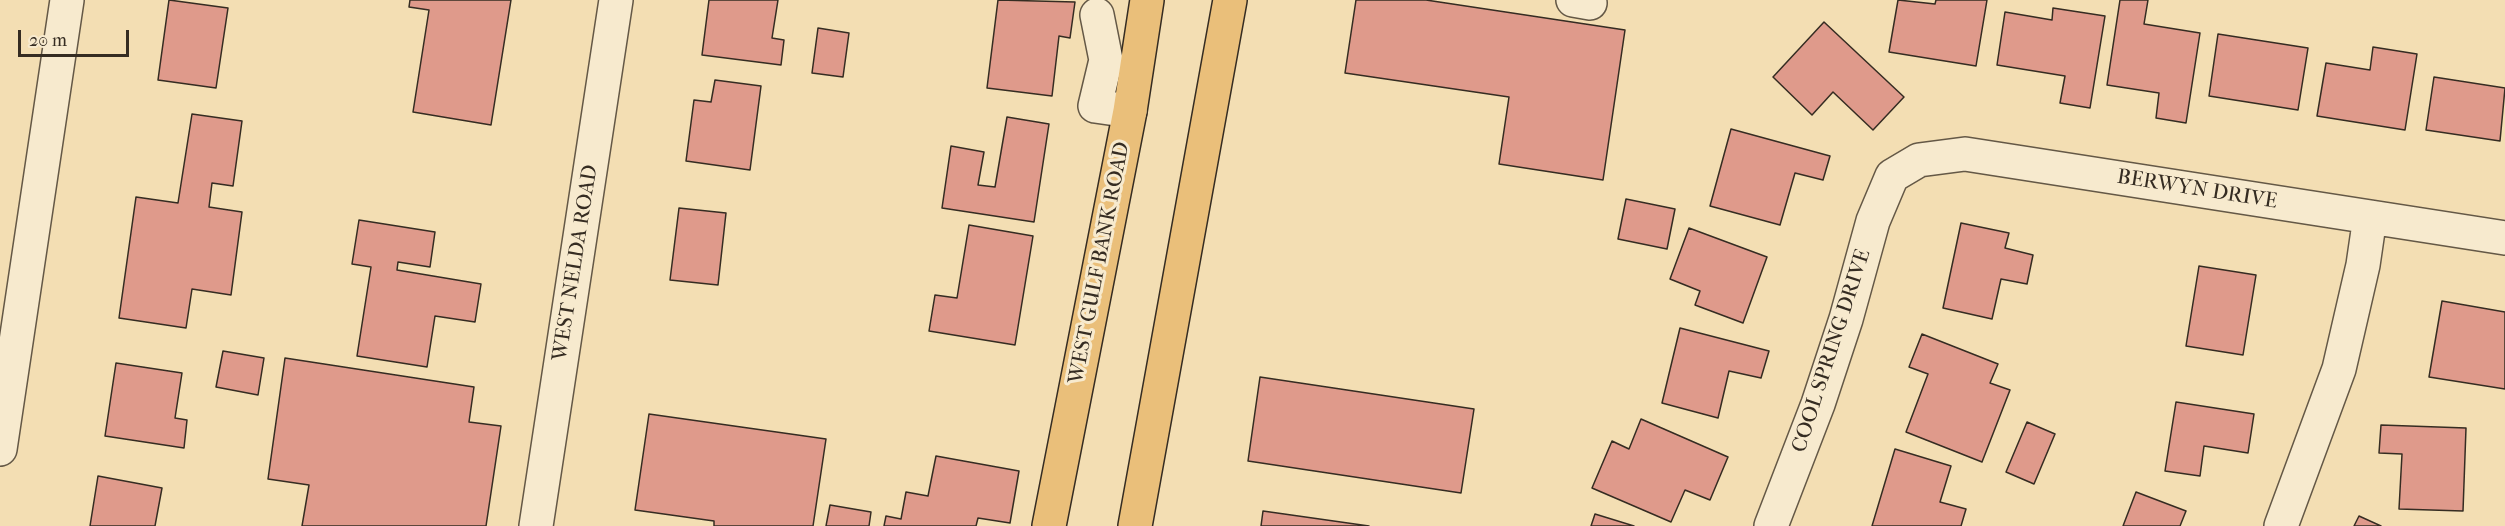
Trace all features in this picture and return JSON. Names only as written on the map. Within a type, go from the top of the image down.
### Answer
[{"type":"main road","points":[[1134,526],[1230,0]]},
{"type":"main road","name":"WEST GULF BANK ROAD","points":[[1049,526],[1130,111],[1145,11]]},
{"type":"street","points":[[0,448],[68,0]]},
{"type":"street","name":"WEST NELDA ROAD","points":[[536,526],[616,0]]},
{"type":"street","points":[[1130,111],[1095,106],[1106,60],[1098,8],[1145,11]]},
{"type":"street","name":"BERWYN DRIVE","points":[[1892,176],[1919,160],[1965,154],[2505,237]]},
{"type":"street","name":"COOL SPRING DRIVE","points":[[1771,526],[1818,404],[1846,319],[1873,221],[1892,176]]},
{"type":"street","points":[[2281,526],[2339,369],[2363,265],[2370,217]]},
{"type":"building","points":[[169,0],[228,8],[216,88],[158,80]]},
{"type":"building","points":[[410,0],[511,0],[491,125],[413,112],[429,10],[409,7]]},
{"type":"building","points":[[709,0],[778,0],[772,38],[784,40],[781,65],[702,55]]},
{"type":"building","points":[[998,0],[1075,2],[1070,38],[1059,36],[1052,96],[987,88]]},
{"type":"building","points":[[1356,0],[1426,0],[1625,30],[1603,180],[1499,164],[1509,97],[1345,73]]},
{"type":"building","points":[[1898,0],[1935,4],[1936,0],[1987,0],[1976,66],[1889,52]]},
{"type":"building","points":[[2120,0],[2148,0],[2144,24],[2200,33],[2186,123],[2156,118],[2159,93],[2107,85]]},
{"type":"building","points":[[2053,8],[2105,16],[2090,108],[2060,103],[2065,76],[1997,65],[2005,12],[2052,20]]},
{"type":"building","points":[[1824,22],[1904,97],[1873,130],[1833,92],[1812,115],[1773,77]]},
{"type":"building","points":[[818,28],[849,33],[843,77],[812,73]]},
{"type":"building","points":[[2218,34],[2308,48],[2298,110],[2209,96]]},
{"type":"building","points":[[2373,47],[2417,54],[2405,130],[2317,116],[2326,63],[2370,70]]},
{"type":"building","points":[[2434,77],[2505,88],[2500,141],[2426,130]]},
{"type":"building","points":[[715,80],[761,86],[750,170],[686,161],[694,100],[711,102]]},
{"type":"building","points":[[192,114],[242,121],[233,186],[212,183],[209,207],[242,212],[231,295],[192,289],[186,328],[119,318],[136,197],[178,203]]},
{"type":"building","points":[[1007,117],[1049,124],[1034,222],[942,208],[951,146],[984,152],[978,185],[995,187]]},
{"type":"building","points":[[1731,129],[1830,156],[1823,180],[1795,173],[1780,225],[1710,206]]},
{"type":"building","points":[[1626,199],[1675,209],[1667,249],[1618,239]]},
{"type":"building","points":[[679,208],[726,213],[718,285],[670,280]]},
{"type":"building","points":[[359,220],[435,232],[430,267],[398,262],[397,270],[481,284],[475,322],[435,316],[427,367],[357,356],[371,267],[352,264]]},
{"type":"building","points":[[1961,223],[2009,233],[2005,248],[2033,255],[2027,284],[2001,279],[1992,319],[1943,308]]},
{"type":"building","points":[[969,225],[1033,236],[1015,345],[929,331],[935,295],[957,298]]},
{"type":"building","points":[[1689,228],[1767,257],[1743,323],[1695,305],[1700,291],[1670,279]]},
{"type":"building","points":[[2199,266],[2256,275],[2243,355],[2186,346]]},
{"type":"building","points":[[2442,301],[2505,312],[2505,389],[2429,377]]},
{"type":"building","points":[[1680,328],[1769,351],[1761,378],[1729,371],[1718,418],[1662,403]]},
{"type":"building","points":[[1922,334],[1998,364],[1990,383],[2010,390],[1982,462],[1906,432],[1928,374],[1909,367]]},
{"type":"building","points":[[223,351],[264,358],[258,395],[216,387]]},
{"type":"building","points":[[285,358],[474,387],[469,422],[501,426],[486,526],[302,526],[309,485],[268,479]]},
{"type":"building","points":[[116,363],[182,373],[175,418],[187,420],[184,448],[105,436]]},
{"type":"building","points":[[1260,377],[1474,409],[1461,493],[1248,461]]},
{"type":"building","points":[[2176,402],[2254,414],[2248,453],[2204,446],[2200,476],[2165,471]]},
{"type":"building","points":[[649,414],[826,439],[813,526],[714,526],[714,521],[635,510]]},
{"type":"building","points":[[1641,419],[1728,457],[1710,500],[1685,490],[1671,522],[1592,488],[1612,441],[1629,449]]},
{"type":"building","points":[[2027,422],[2055,434],[2034,484],[2006,472]]},
{"type":"building","points":[[2381,425],[2466,428],[2463,511],[2399,509],[2402,454],[2379,453]]},
{"type":"building","points":[[1895,449],[1951,466],[1940,502],[1966,509],[1961,526],[1872,526]]},
{"type":"building","points":[[936,456],[1019,471],[1010,523],[978,518],[976,526],[884,526],[886,516],[901,519],[906,492],[928,496]]},
{"type":"building","points":[[98,476],[162,488],[155,526],[90,526]]},
{"type":"building","points":[[2136,492],[2186,511],[2180,526],[2123,526]]},
{"type":"building","points":[[830,505],[871,512],[869,526],[826,526]]},
{"type":"building","points":[[1263,511],[1369,526],[1261,526]]},
{"type":"building","points":[[1595,514],[1634,526],[1591,526]]},
{"type":"building","points":[[2359,516],[2381,526],[2354,526]]}]
